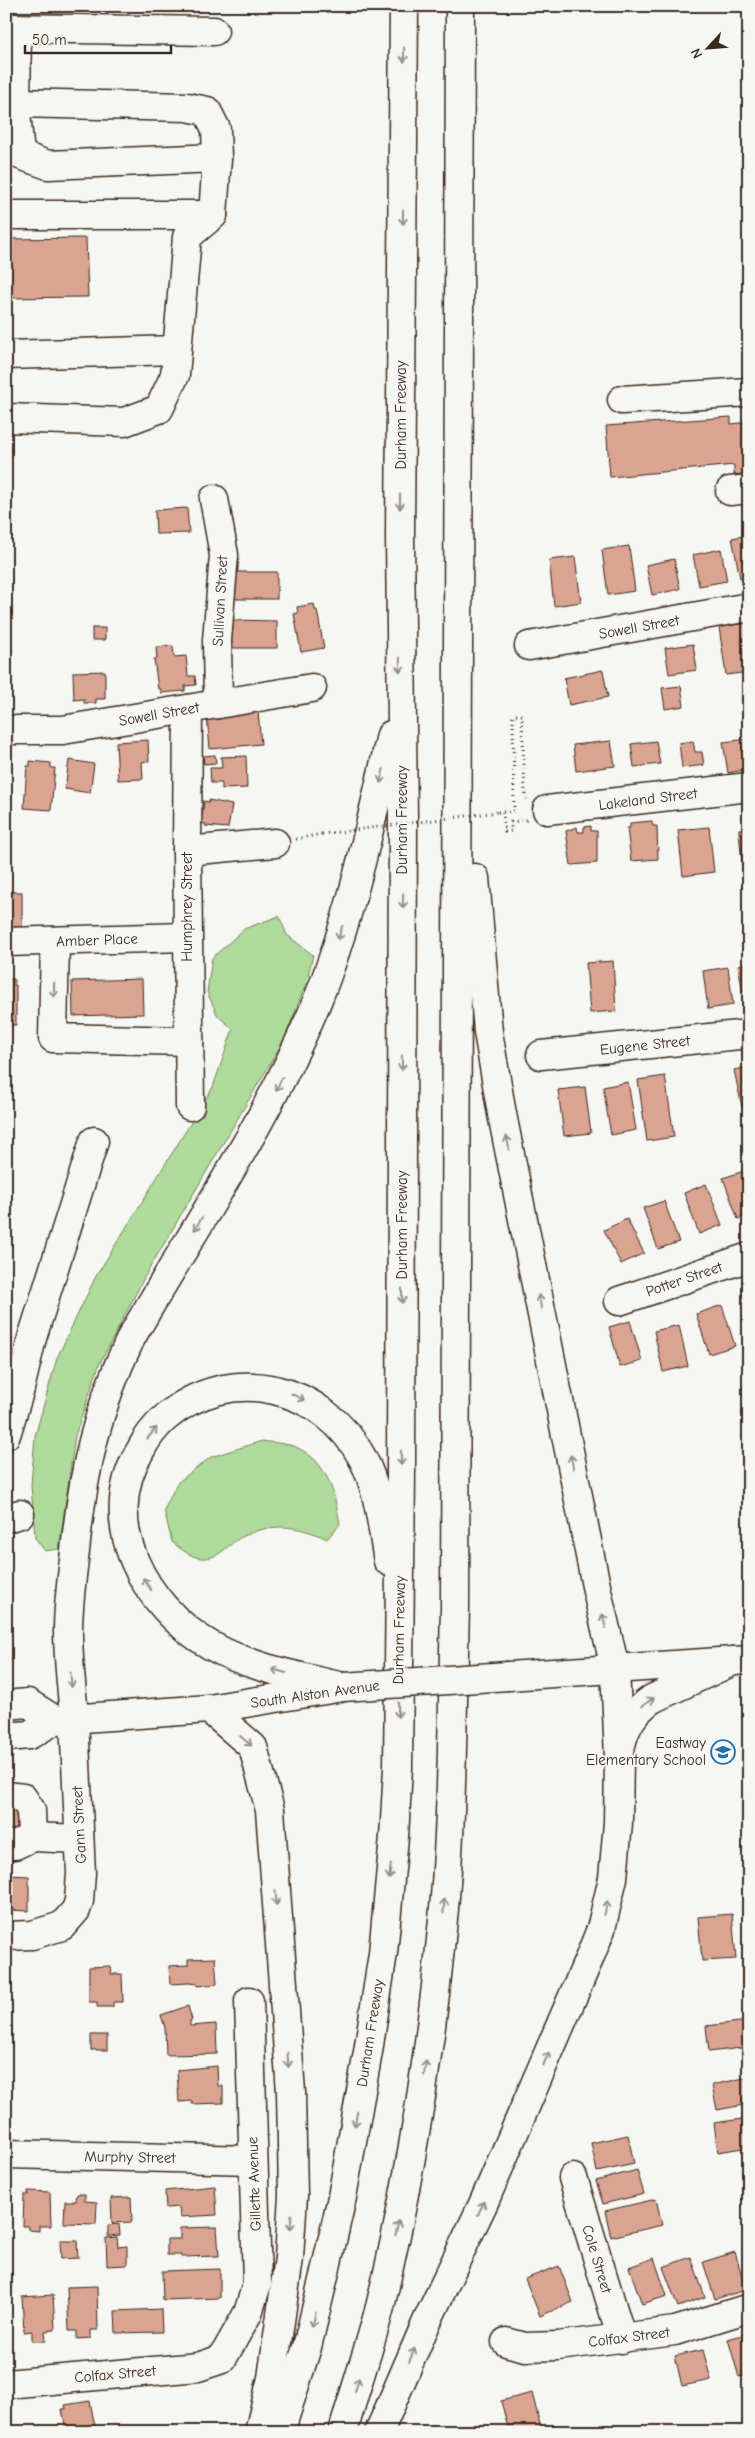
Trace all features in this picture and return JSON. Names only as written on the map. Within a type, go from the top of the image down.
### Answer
[{"type":"main road","name":"Durham Freeway","points":[[280,2432],[307,2347],[342,2197],[383,1953],[394,1837],[398,1768],[403,819],[401,695],[404,6]]},
{"type":"main road","points":[[343,2432],[380,2304],[418,2119],[431,2025],[447,1872],[455,1608],[460,6]]},
{"type":"main road","points":[[214,31],[12,28],[20,155],[48,165],[217,158]]},
{"type":"main road","points":[[6,418],[124,422],[159,409],[175,375],[187,237],[213,215],[217,158],[216,129],[207,111],[186,107],[16,103]]},
{"type":"main road","points":[[6,215],[213,215]]},
{"type":"main road","points":[[6,355],[176,350]]},
{"type":"main road","points":[[622,400],[749,392]]},
{"type":"main road","name":"Sullivan Street","points":[[214,499],[224,554],[217,640],[218,704]]},
{"type":"main road","name":"Sowell Street","points":[[530,646],[749,607]]},
{"type":"main road","name":"Sowell Street","points":[[6,730],[63,730],[312,688]]},
{"type":"main road","name":"Gann Street","points":[[6,1936],[32,1935],[62,1926],[76,1910],[79,1901],[81,1873],[79,1839],[64,1719],[69,1606],[81,1490],[86,1463],[103,1404],[131,1338],[274,1094],[316,1003],[354,892],[401,695]]},
{"type":"main road","name":"Humphrey Street","points":[[188,709],[187,937],[190,1106]]},
{"type":"main road","name":"Lakeland Street","points":[[547,810],[749,787]]},
{"type":"main road","points":[[379,2432],[428,2319],[484,2202],[601,1929],[616,1853],[618,1758],[615,1668],[597,1591],[502,1114],[488,1032],[478,942],[474,860],[458,788]]},
{"type":"main road","points":[[187,851],[276,843]]},
{"type":"main road","name":"Amber Place","points":[[6,942],[187,937]]},
{"type":"main road","points":[[55,941],[53,1038],[189,1041]]},
{"type":"main road","name":"Eugene Street","points":[[541,1055],[749,1034]]},
{"type":"main road","points":[[6,1435],[32,1338],[94,1141]]},
{"type":"main road","name":"Potter Street","points":[[619,1302],[749,1257]]},
{"type":"main road","points":[[343,1687],[277,1670],[220,1651],[190,1632],[171,1615],[147,1585],[138,1571],[130,1551],[125,1528],[125,1488],[134,1461],[147,1439],[164,1418],[202,1396],[219,1390],[250,1387],[273,1388],[293,1394],[332,1418],[349,1437],[363,1460],[375,1487],[400,1626]]},
{"type":"main road","points":[[618,1758],[627,1724],[642,1706],[669,1689],[741,1660]]},
{"type":"main road","name":"South Alston Avenue","points":[[64,1719],[209,1709],[343,1687],[741,1660]]},
{"type":"main road","points":[[6,1706],[28,1703],[64,1719]]},
{"type":"main road","points":[[209,1709],[253,1747],[270,1810],[291,2092],[293,2196],[289,2258],[272,2378],[259,2432]]},
{"type":"main road","points":[[6,1737],[29,1735],[64,1719]]},
{"type":"main road","points":[[6,1796],[23,1798],[30,1810],[19,1841],[79,1839]]},
{"type":"main road","name":"Gillette Avenue","points":[[222,2359],[248,2313],[257,2284],[250,2001]]},
{"type":"main road","name":"Murphy Street","points":[[6,2154],[253,2160]]},
{"type":"main road","name":"Cole Street","points":[[573,2178],[622,2339]]},
{"type":"main road","name":"Colfax Street","points":[[506,2342],[525,2347],[558,2346],[675,2332],[749,2308]]},
{"type":"main road","name":"Colfax Street","points":[[6,2384],[198,2367],[222,2359]]},
{"type":"path","points":[[322,834],[514,810],[513,715],[522,715],[525,792]]},
{"type":"path","points":[[503,812],[505,832],[512,831],[511,822],[518,821]]},
{"type":"green space","points":[[279,916],[287,935],[313,955],[306,984],[284,1040],[145,1276],[99,1365],[75,1436],[59,1549],[45,1551],[35,1538],[31,1485],[35,1436],[57,1358],[95,1278],[213,1087],[233,1029],[218,1016],[207,992],[212,958],[244,929]]},
{"type":"green space","points":[[262,1441],[296,1447],[307,1453],[323,1470],[332,1490],[340,1524],[327,1539],[295,1528],[274,1527],[242,1537],[219,1554],[209,1558],[198,1558],[190,1555],[172,1542],[164,1510],[177,1483],[211,1457]]},
{"type":"building","points":[[86,238],[88,297],[6,298],[6,239]]},
{"type":"building","points":[[731,417],[731,424],[749,422],[749,473],[734,475],[734,465],[610,477],[606,426]]},
{"type":"building","points":[[187,508],[189,533],[156,534],[155,510]]},
{"type":"building","points":[[749,535],[749,577],[740,578],[732,538]]},
{"type":"building","points":[[629,546],[635,591],[608,595],[602,550]]},
{"type":"building","points":[[721,549],[727,581],[699,586],[693,555]]},
{"type":"building","points":[[575,557],[581,602],[554,606],[549,560]]},
{"type":"building","points":[[674,559],[680,589],[652,595],[646,565]]},
{"type":"building","points":[[232,572],[277,572],[277,599],[232,599]]},
{"type":"building","points":[[314,604],[315,610],[317,610],[324,648],[301,652],[294,614],[298,613],[297,607]]},
{"type":"building","points":[[230,620],[277,621],[277,648],[230,648]]},
{"type":"building","points":[[748,623],[749,672],[726,675],[719,627]]},
{"type":"building","points":[[92,628],[105,628],[105,640],[92,640]]},
{"type":"building","points":[[693,644],[697,670],[669,674],[665,648]]},
{"type":"building","points":[[173,646],[174,657],[186,656],[188,676],[195,676],[196,685],[185,686],[185,691],[161,693],[161,689],[158,689],[154,659],[157,659],[156,647]]},
{"type":"building","points":[[603,670],[608,697],[569,705],[564,678]]},
{"type":"building","points":[[105,671],[105,699],[96,699],[96,703],[84,703],[84,699],[74,700],[73,672]]},
{"type":"building","points":[[681,686],[684,706],[665,709],[662,688]]},
{"type":"building","points":[[258,712],[261,744],[210,749],[207,716]]},
{"type":"building","points":[[749,739],[749,769],[728,773],[723,742]]},
{"type":"building","points":[[148,740],[149,761],[142,762],[143,779],[118,780],[116,742]]},
{"type":"building","points":[[611,741],[615,766],[576,771],[573,745]]},
{"type":"building","points":[[656,741],[660,764],[634,767],[631,744]]},
{"type":"building","points":[[693,741],[695,752],[702,752],[704,765],[682,768],[679,743]]},
{"type":"building","points":[[215,755],[216,763],[204,764],[203,756]]},
{"type":"building","points":[[246,756],[247,788],[222,789],[222,783],[211,783],[210,768],[222,768],[221,757]]},
{"type":"building","points":[[69,760],[94,764],[90,793],[65,789]]},
{"type":"building","points":[[30,761],[51,763],[51,768],[55,768],[51,810],[24,808],[27,766],[30,766]]},
{"type":"building","points":[[209,800],[232,805],[228,828],[205,826],[206,824],[201,823],[204,801],[209,802]]},
{"type":"building","points":[[652,821],[653,826],[657,826],[658,859],[631,861],[627,828],[630,828],[630,823]]},
{"type":"building","points":[[591,826],[591,831],[597,831],[597,863],[571,865],[566,831],[577,827],[578,832],[584,832],[584,827]]},
{"type":"building","points":[[709,827],[714,872],[683,876],[678,830]]},
{"type":"building","points":[[749,828],[749,870],[743,871],[739,829]]},
{"type":"building","points":[[7,892],[22,892],[22,927],[7,927]]},
{"type":"building","points":[[613,961],[616,1011],[590,1013],[586,963]]},
{"type":"building","points":[[749,963],[749,991],[743,992],[738,965]]},
{"type":"building","points":[[728,967],[733,1005],[708,1009],[703,971]]},
{"type":"building","points":[[6,979],[14,979],[14,985],[16,985],[16,1025],[6,1025]]},
{"type":"building","points":[[142,979],[143,1014],[73,1016],[72,981]]},
{"type":"building","points":[[749,1067],[749,1106],[742,1107],[734,1070]]},
{"type":"building","points":[[665,1076],[674,1137],[647,1141],[638,1080]]},
{"type":"building","points":[[628,1082],[636,1130],[611,1135],[603,1087]]},
{"type":"building","points":[[585,1087],[591,1133],[564,1136],[558,1090]]},
{"type":"building","points":[[747,1170],[749,1176],[749,1215],[738,1219],[723,1178]]},
{"type":"building","points":[[706,1184],[722,1225],[699,1234],[684,1193]]},
{"type":"building","points":[[664,1201],[679,1242],[658,1249],[643,1208]]},
{"type":"building","points":[[627,1219],[644,1253],[621,1264],[604,1230]]},
{"type":"building","points":[[722,1305],[735,1346],[709,1354],[696,1314]]},
{"type":"building","points":[[630,1321],[642,1361],[620,1367],[609,1327]]},
{"type":"building","points":[[679,1325],[688,1366],[663,1372],[654,1331]]},
{"type":"building","points":[[6,1811],[25,1811],[25,1832],[6,1831]]},
{"type":"building","points":[[6,1875],[29,1876],[29,1911],[6,1910]]},
{"type":"building","points":[[732,1914],[736,1959],[702,1961],[698,1917]]},
{"type":"building","points":[[215,1958],[217,1984],[197,1986],[197,1984],[189,1983],[170,1984],[169,1966],[188,1965],[188,1959]]},
{"type":"building","points":[[110,1966],[111,1974],[122,1974],[123,2002],[113,2002],[113,2007],[97,2007],[97,2002],[89,2002],[89,1967]]},
{"type":"building","points":[[188,2006],[192,2020],[190,2020],[190,2026],[216,2024],[217,2054],[166,2055],[165,2028],[161,2015]]},
{"type":"building","points":[[748,2021],[749,2047],[709,2052],[706,2026]]},
{"type":"building","points":[[91,2035],[107,2035],[107,2050],[91,2050]]},
{"type":"building","points":[[217,2066],[218,2086],[223,2086],[223,2103],[192,2104],[192,2101],[179,2102],[177,2070]]},
{"type":"building","points":[[749,2077],[749,2104],[717,2110],[712,2085]]},
{"type":"building","points":[[749,2118],[749,2147],[718,2152],[714,2123]]},
{"type":"building","points":[[628,2135],[634,2164],[597,2172],[591,2143]]},
{"type":"building","points":[[637,2170],[644,2194],[603,2204],[596,2181]]},
{"type":"building","points":[[215,2186],[217,2215],[180,2217],[179,2207],[166,2208],[165,2191]]},
{"type":"building","points":[[28,2191],[50,2192],[51,2226],[39,2226],[39,2231],[29,2230],[29,2226],[23,2226],[24,2195],[28,2195]]},
{"type":"building","points":[[77,2194],[85,2194],[85,2201],[97,2202],[96,2224],[64,2223],[65,2201],[76,2201]]},
{"type":"building","points":[[131,2197],[132,2222],[112,2223],[111,2198]]},
{"type":"building","points":[[656,2199],[662,2225],[611,2237],[605,2211]]},
{"type":"building","points":[[119,2224],[120,2235],[108,2236],[108,2225]]},
{"type":"building","points":[[217,2227],[219,2256],[181,2257],[181,2255],[167,2255],[167,2239],[180,2239],[180,2228]]},
{"type":"building","points":[[117,2237],[118,2247],[127,2246],[127,2265],[107,2266],[106,2238]]},
{"type":"building","points":[[60,2241],[77,2241],[78,2258],[61,2259]]},
{"type":"building","points":[[735,2252],[746,2290],[715,2299],[703,2262]]},
{"type":"building","points":[[691,2257],[705,2297],[678,2307],[663,2267]]},
{"type":"building","points":[[654,2258],[667,2296],[642,2304],[629,2267]]},
{"type":"building","points":[[559,2266],[573,2302],[540,2316],[525,2279]]},
{"type":"building","points":[[220,2269],[220,2298],[163,2300],[162,2271]]},
{"type":"building","points":[[97,2286],[98,2330],[91,2330],[91,2338],[77,2339],[77,2331],[69,2331],[67,2287]]},
{"type":"building","points":[[53,2295],[55,2330],[45,2331],[46,2341],[32,2341],[32,2331],[24,2332],[22,2297]]},
{"type":"building","points":[[161,2309],[162,2332],[116,2333],[115,2311]]},
{"type":"building","points":[[749,2333],[749,2374],[739,2377],[728,2339]]},
{"type":"building","points":[[703,2350],[711,2380],[682,2386],[675,2356]]},
{"type":"building","points":[[532,2393],[542,2432],[509,2432],[501,2401]]},
{"type":"building","points":[[90,2401],[96,2432],[66,2432],[62,2409],[66,2409],[65,2405]]},
{"type":"building","points":[[488,2427],[489,2432],[449,2432],[449,2429]]},
{"type":"place","name":"Eastway Elementary School","points":[[723,1752]]}]
